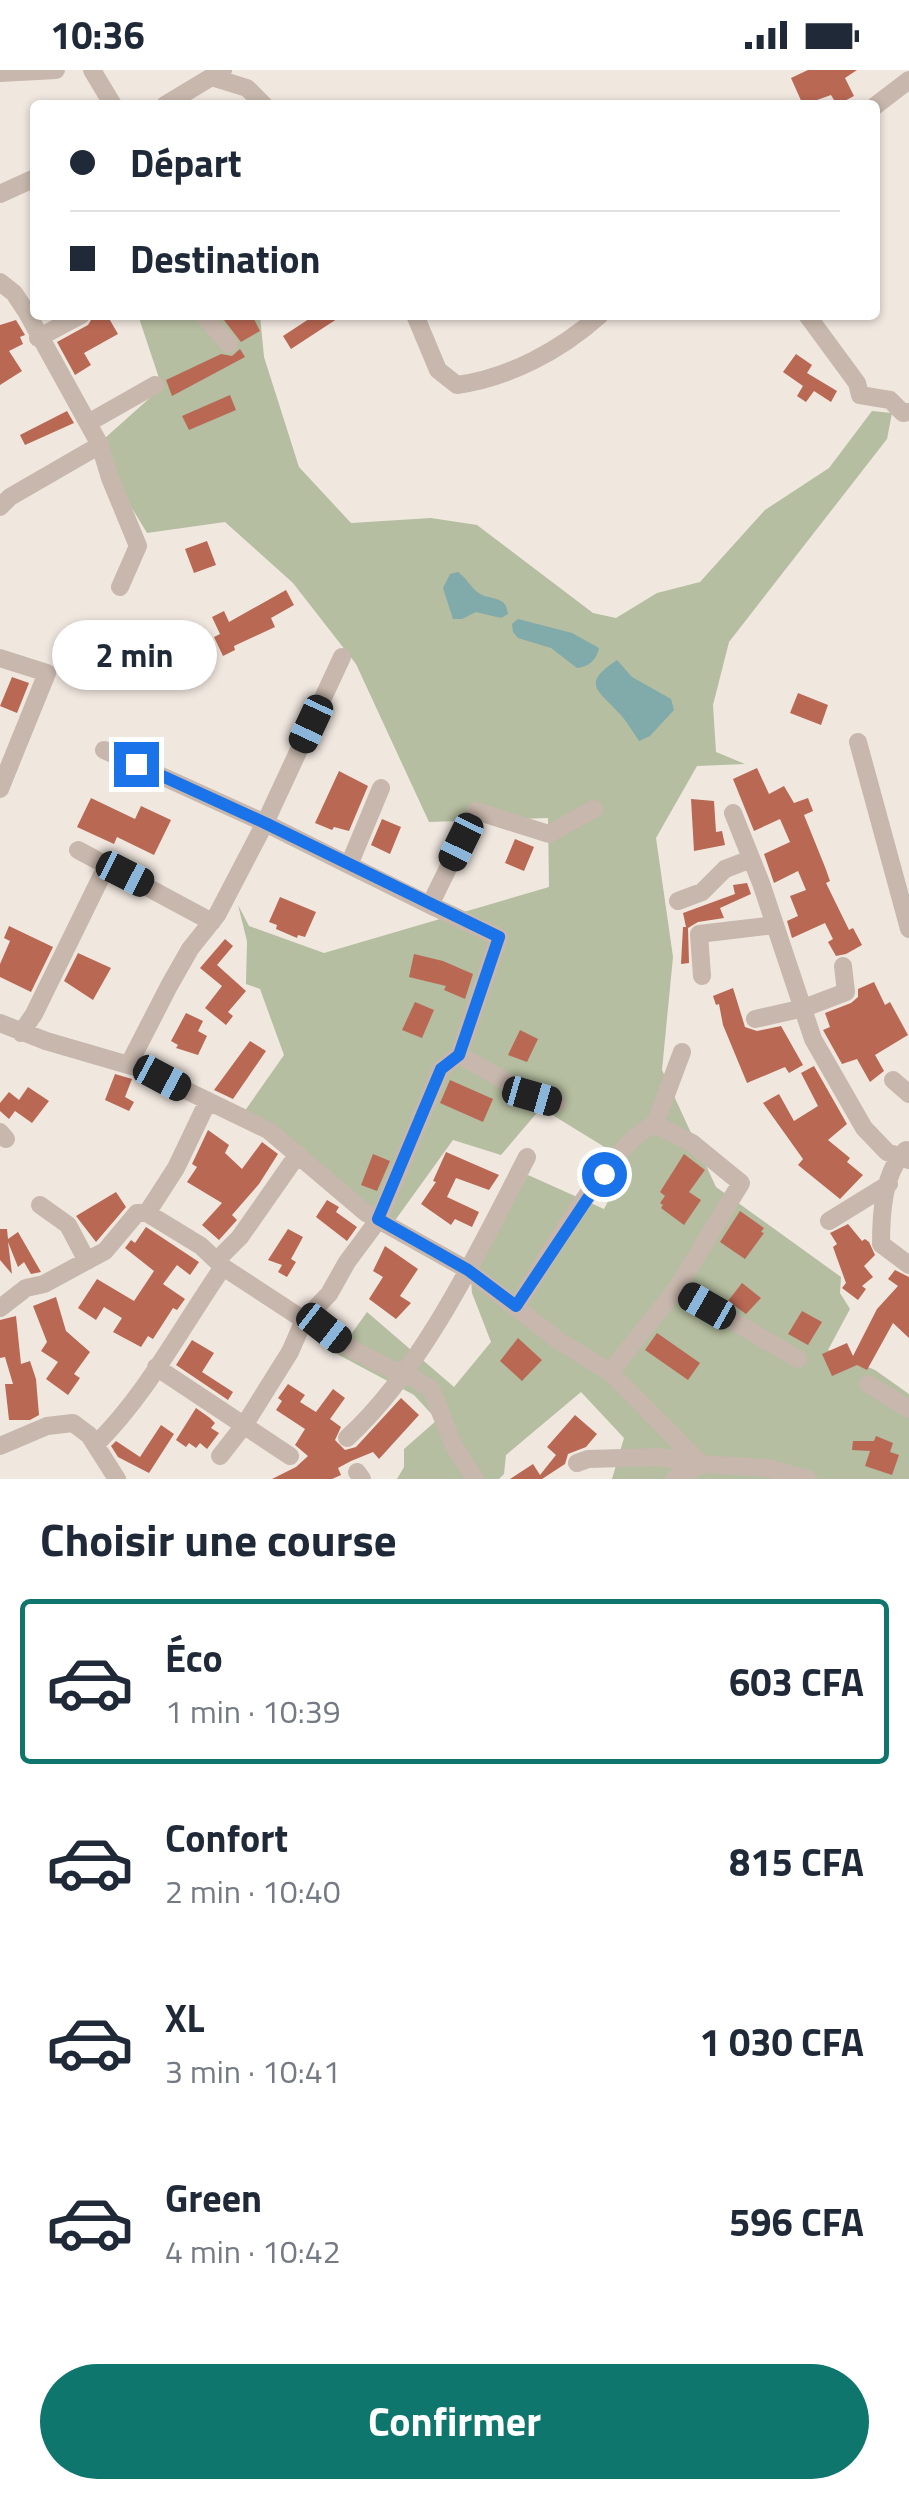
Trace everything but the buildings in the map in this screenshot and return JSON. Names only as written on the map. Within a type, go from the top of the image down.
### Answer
[{"type":"street","points":[[0,73],[56,70]]},
{"type":"street","points":[[92,70],[110,100]]},
{"type":"street","points":[[173,100],[217,74],[249,79]]},
{"type":"street","points":[[880,102],[909,80]]},
{"type":"street","points":[[0,194],[30,180]]},
{"type":"street","points":[[0,282],[14,292],[100,445],[138,546],[120,586]]},
{"type":"street","points":[[38,338],[72,320]]},
{"type":"street","points":[[207,320],[228,344]]},
{"type":"street","points":[[417,320],[438,370],[457,385],[484,381],[531,362],[593,320]]},
{"type":"street","points":[[811,320],[857,384],[860,395],[890,400],[903,412],[909,412]]},
{"type":"street","points":[[88,423],[154,385]]},
{"type":"street","points":[[0,507],[10,497],[100,445]]},
{"type":"street","points":[[129,1064],[190,948],[212,922],[265,823],[342,657]]},
{"type":"street","points":[[0,658],[47,673],[5,764],[0,788]]},
{"type":"street","points":[[858,742],[908,921]]},
{"type":"street","points":[[104,750],[499,937],[459,1055],[441,1069],[378,1219],[329,1294],[304,1320],[290,1352],[220,1456]]},
{"type":"street","points":[[349,866],[381,788]]},
{"type":"street","points":[[430,905],[476,811],[550,834],[594,809]]},
{"type":"street","points":[[733,813],[813,1038],[864,1128],[876,1143],[906,1155],[888,1184],[880,1244],[909,1264]]},
{"type":"street","points":[[78,850],[212,922]]},
{"type":"street","points":[[678,901],[702,892],[725,869],[751,859]]},
{"type":"street","points":[[21,1032],[34,1014],[107,864]]},
{"type":"street","points":[[702,976],[699,934],[775,925]]},
{"type":"street","points":[[755,1019],[804,1008],[846,992],[843,966]]},
{"type":"street","points":[[0,1023],[129,1064],[268,1130],[366,1213],[468,1270],[559,1340],[610,1372],[702,1464]]},
{"type":"street","points":[[516,1306],[604,1174],[633,1140],[655,1124],[682,1052]]},
{"type":"street","points":[[459,1055],[532,1096],[557,1104]]},
{"type":"street","points":[[893,1080],[909,1094]]},
{"type":"street","points":[[147,1213],[176,1168],[208,1101]]},
{"type":"street","points":[[610,1372],[676,1288],[741,1183],[692,1144],[655,1124]]},
{"type":"street","points":[[96,1444],[156,1368],[220,1264],[298,1154]]},
{"type":"street","points":[[348,1438],[376,1411],[404,1372],[468,1270],[527,1157]]},
{"type":"street","points":[[829,1221],[888,1184]]},
{"type":"street","points":[[40,1206],[68,1224],[87,1261]]},
{"type":"street","points":[[0,1308],[26,1288],[44,1284],[105,1251],[137,1213],[147,1213],[193,1240],[220,1264],[304,1320],[431,1389],[453,1444],[475,1479]]},
{"type":"street","points":[[676,1288],[798,1359]]},
{"type":"street","points":[[156,1368],[290,1456]]},
{"type":"street","points":[[868,1384],[909,1410]]},
{"type":"street","points":[[0,1446],[47,1426],[73,1423],[96,1444],[117,1479]]},
{"type":"street","points":[[577,1463],[658,1458],[767,1468],[808,1479]]},
{"type":"street","points":[[674,1479],[702,1464]]},
{"type":"green space","points":[[140,320],[260,320],[264,357],[299,467],[351,523],[431,518],[477,525],[593,613],[616,618],[657,593],[700,582],[765,510],[829,468],[872,411],[892,413],[887,439],[729,642],[713,705],[716,752],[745,764],[697,766],[656,838],[673,957],[662,1070],[716,1187],[841,1277],[840,1293],[850,1309],[828,1350],[875,1370],[909,1394],[909,1479],[612,1479],[624,1438],[581,1392],[506,1455],[504,1474],[499,1479],[397,1479],[404,1467],[404,1449],[437,1420],[414,1395],[337,1354],[367,1312],[454,1387],[491,1342],[472,1293],[470,1266],[528,1175],[604,1209],[629,1162],[541,1108],[501,1155],[453,1140],[391,1226],[242,1115],[284,1055],[260,989],[246,984],[247,941],[238,905],[249,926],[324,953],[549,887],[548,818],[429,822],[356,664],[293,583],[225,522],[147,533],[95,447],[162,387]]},
{"type":"water","points":[[458,572],[476,591],[504,603],[508,614],[501,618],[476,612],[453,619],[443,588],[450,574]]},
{"type":"water","points":[[518,619],[572,633],[599,648],[596,656],[589,664],[577,668],[551,648],[518,638],[512,624]]},
{"type":"water","points":[[617,660],[632,677],[671,699],[674,710],[650,736],[639,741],[596,687],[599,675]]},
{"type":"route","points":[[136,764],[499,937],[459,1055],[441,1069],[378,1219],[468,1270],[516,1306],[604,1174]]}]
